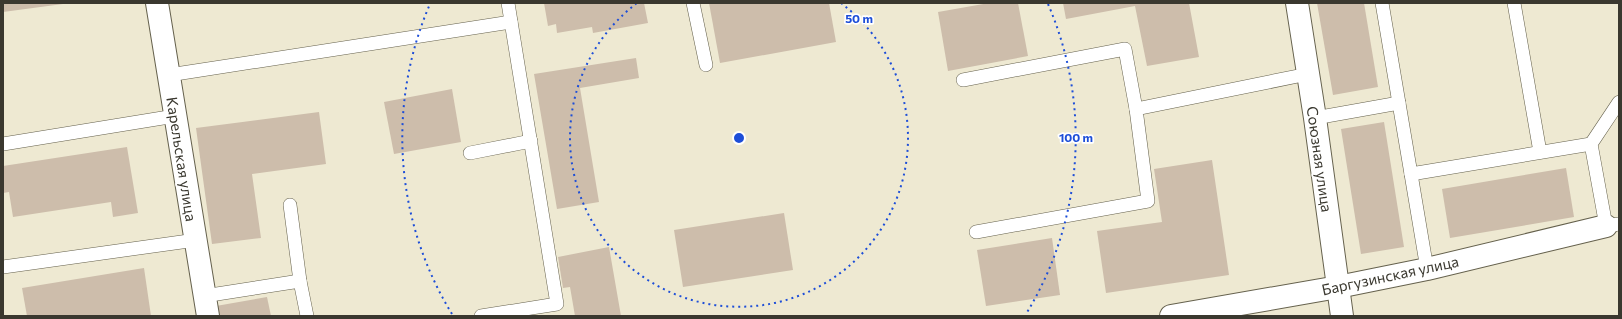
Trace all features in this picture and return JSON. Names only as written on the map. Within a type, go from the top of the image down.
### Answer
[{"type":"street","name":"Карельская улица","points":[[157,3],[206,306]]},
{"type":"street","name":"Союзная улица","points":[[1297,3],[1315,118],[1342,316]]},
{"type":"street","name":"Баргузинская улица","points":[[1171,316],[1338,287],[1427,269],[1612,225]]},
{"type":"lane","points":[[481,316],[557,304],[508,3]]},
{"type":"lane","points":[[693,3],[706,64]]},
{"type":"lane","points":[[1382,3],[1427,269]]},
{"type":"lane","points":[[1514,3],[1540,152]]},
{"type":"lane","points":[[169,75],[511,22]]},
{"type":"lane","points":[[963,80],[1125,49],[1136,109],[1148,201],[976,232]]},
{"type":"lane","points":[[1136,109],[1308,74]]},
{"type":"lane","points":[[1411,174],[1591,144],[1619,102]]},
{"type":"lane","points":[[1315,118],[1399,103]]},
{"type":"lane","points":[[3,144],[175,116]]},
{"type":"lane","points":[[470,153],[531,141]]},
{"type":"lane","points":[[1591,144],[1612,225]]},
{"type":"lane","points":[[290,206],[300,281],[307,316]]},
{"type":"lane","points":[[3,267],[196,240]]},
{"type":"lane","points":[[206,306],[300,281]]},
{"type":"building","points":[[3,3],[63,3],[63,4],[3,12]]},
{"type":"building","points":[[544,3],[644,3],[648,23],[593,33],[592,27],[557,33],[556,24],[548,26]]},
{"type":"building","points":[[709,3],[829,3],[836,42],[720,63]]},
{"type":"building","points":[[989,3],[1018,3],[1028,56],[948,71],[938,12]]},
{"type":"building","points":[[1063,3],[1189,3],[1199,57],[1147,66],[1135,6],[1066,19]]},
{"type":"building","points":[[1317,3],[1364,3],[1378,87],[1333,95]]},
{"type":"building","points":[[636,58],[639,78],[580,88],[599,202],[557,209],[534,74]]},
{"type":"building","points":[[452,89],[461,142],[394,154],[384,102]]},
{"type":"building","points":[[319,112],[326,164],[252,174],[261,238],[212,244],[196,128]]},
{"type":"building","points":[[1384,122],[1404,247],[1361,254],[1341,129]]},
{"type":"building","points":[[127,147],[138,213],[113,217],[111,202],[13,217],[9,192],[3,193],[3,166]]},
{"type":"building","points":[[1212,160],[1229,275],[1106,293],[1097,231],[1162,222],[1154,169]]},
{"type":"building","points":[[1566,168],[1574,217],[1450,238],[1442,189]]},
{"type":"building","points":[[784,213],[793,270],[683,287],[674,230]]},
{"type":"building","points":[[1052,238],[1060,295],[986,306],[977,250]]},
{"type":"building","points":[[609,247],[621,316],[575,316],[570,287],[563,288],[558,257]]},
{"type":"building","points":[[144,268],[151,316],[27,316],[22,288]]},
{"type":"building","points":[[267,297],[271,316],[217,316],[216,306]]}]
